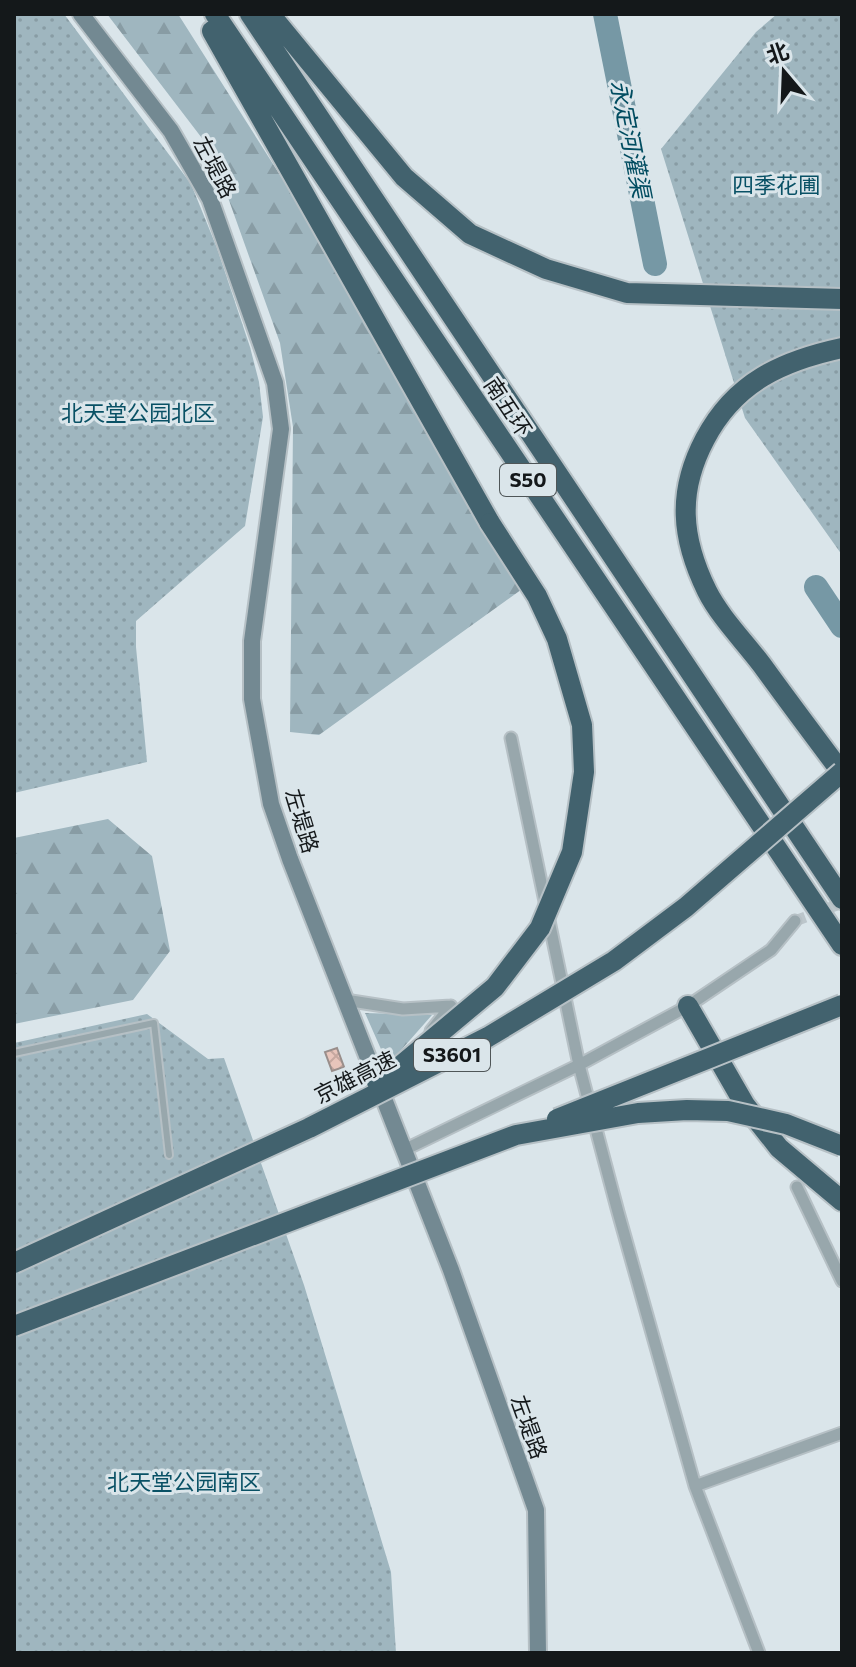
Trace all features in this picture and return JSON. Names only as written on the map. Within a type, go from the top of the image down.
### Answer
[{"type":"highway","points":[[202,14],[490,523],[537,596],[557,639],[582,725],[584,772],[572,852],[540,928],[495,987],[398,1068],[309,1128]]},
{"type":"highway","name":"南五环","points":[[215,14],[842,945]]},
{"type":"highway","name":"南五环","points":[[250,14],[842,899]]},
{"type":"highway","points":[[270,14],[404,177],[470,234],[546,269],[627,293],[842,299]]},
{"type":"highway","points":[[842,348],[789,362],[751,384],[719,413],[699,450],[684,494],[689,545],[708,593],[842,773]]},
{"type":"highway","name":"京雄高速","points":[[14,1263],[309,1128],[488,1037],[614,961],[686,907],[842,773]]},
{"type":"highway","points":[[14,1326],[516,1135],[842,1005]]},
{"type":"highway","points":[[688,1006],[745,1105],[779,1148],[842,1201]]},
{"type":"highway","points":[[516,1135],[638,1113],[728,1111],[786,1124],[842,1146]]},
{"type":"main road","name":"左堤路","points":[[81,14],[171,131],[210,199],[275,383],[281,429],[252,641],[252,699],[271,804],[451,1270],[536,1510],[538,1653]]},
{"type":"street","points":[[511,738],[579,1065],[695,1486],[759,1653]]},
{"type":"street","points":[[404,1150],[579,1065],[688,1006],[771,950],[795,921]]},
{"type":"street","points":[[345,1000],[403,1009],[451,1006],[416,1050],[385,1101]]},
{"type":"street","points":[[797,1187],[842,1281]]},
{"type":"street","points":[[695,1486],[842,1433]]},
{"type":"lane","points":[[14,1053],[154,1023],[169,1155]]},
{"type":"green space","name":"北天堂公园北区","points":[[14,14],[64,14],[191,184],[217,248],[250,347],[259,382],[263,417],[245,526],[136,621],[147,762],[14,793]]},
{"type":"green space","points":[[107,14],[178,14],[536,579],[319,735],[290,732],[293,427],[280,343],[211,150]]},
{"type":"green space","name":"四季花圃","points":[[777,14],[842,14],[842,555],[745,418],[661,149],[756,32]]},
{"type":"green space","points":[[108,819],[152,856],[170,951],[133,1000],[14,1024],[14,838]]},
{"type":"green space","points":[[365,1013],[432,1015],[388,1065]]},
{"type":"green space","name":"北天堂公园南区","points":[[147,1014],[208,1059],[224,1058],[304,1285],[391,1572],[396,1653],[14,1653],[14,1043]]},
{"type":"building","points":[[337,1048],[344,1067],[332,1071],[325,1052]]},
{"type":"waterway","name":"永定河灌渠","points":[[605,14],[655,264]]},
{"type":"waterway","name":"永定河灌渠","points":[[816,587],[842,626]]},
{"type":"tunnel","points":[[795,921],[842,903]]}]
